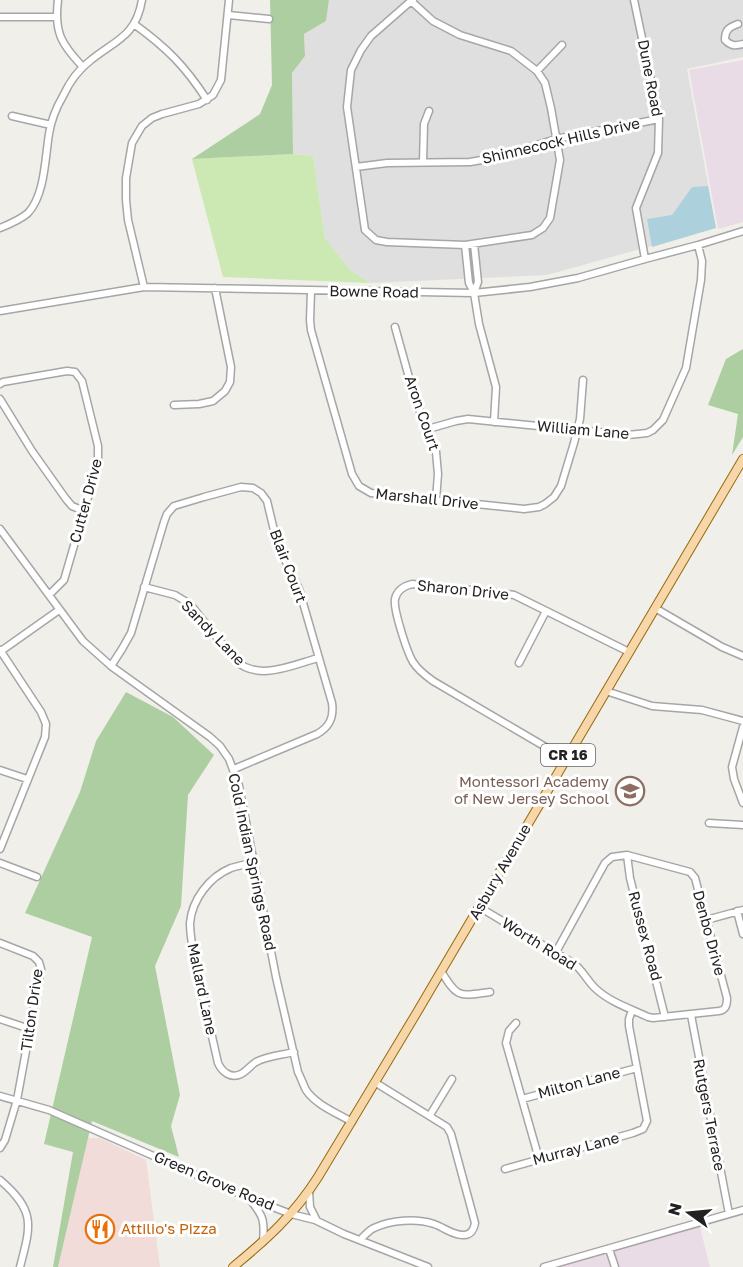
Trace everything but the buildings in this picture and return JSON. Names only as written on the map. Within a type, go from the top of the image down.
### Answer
[{"type":"main road","name":"Asbury Avenue","points":[[233,1267],[291,1214],[309,1191],[376,1083],[743,459]]},
{"type":"street","points":[[58,0],[56,17],[58,30],[70,53],[83,67]]},
{"type":"street","points":[[0,228],[25,216],[38,197],[51,125],[63,94],[83,67],[121,39],[134,24],[142,0]]},
{"type":"street","points":[[144,287],[126,200],[126,178],[132,143],[142,126],[152,118],[199,104],[213,95],[221,80],[229,0]]},
{"type":"street","name":"Dune Road","points":[[634,0],[659,119],[658,153],[636,208],[645,259]]},
{"type":"street","points":[[412,1],[433,21],[460,35],[511,51],[537,71],[545,83],[560,160],[549,218],[543,228],[532,236],[465,245],[387,242],[376,240],[365,230],[347,106],[351,70],[360,50],[370,36],[412,1]]},
{"type":"street","points":[[228,15],[269,19]]},
{"type":"street","points":[[0,17],[56,17]]},
{"type":"street","points":[[134,24],[170,52],[207,100]]},
{"type":"street","points":[[738,24],[728,29],[725,40],[729,45],[743,44]]},
{"type":"street","points":[[537,71],[562,45]]},
{"type":"street","points":[[423,162],[424,124],[429,111]]},
{"type":"street","points":[[12,116],[51,125]]},
{"type":"street","name":"Shinnecock Hills Drive","points":[[356,167],[387,163],[470,162],[499,157],[556,139],[659,119]]},
{"type":"street","name":"Bowne Road","points":[[0,311],[144,287],[474,293],[530,287],[578,278],[743,231]]},
{"type":"street","points":[[474,244],[478,282],[474,293]]},
{"type":"street","points":[[465,245],[469,283],[474,293],[479,324],[496,387],[494,422]]},
{"type":"street","name":"William Lane","points":[[428,429],[461,420],[634,435],[652,430],[663,420],[689,357],[701,280],[702,261],[698,245]]},
{"type":"street","points":[[174,405],[199,404],[213,400],[221,395],[230,382],[231,367],[214,288]]},
{"type":"street","name":"Marshall Drive","points":[[311,291],[311,330],[355,481],[361,489],[371,494],[524,509],[539,507],[554,497],[561,486],[580,419],[583,381]]},
{"type":"street","name":"Aron Court","points":[[395,327],[415,399],[434,445],[438,461],[436,500]]},
{"type":"street","name":"Cutter Drive","points":[[0,384],[67,371],[75,372],[81,378],[99,451],[98,464],[64,580],[49,595]]},
{"type":"street","points":[[0,399],[32,451],[66,499],[72,506],[84,511]]},
{"type":"street","name":"Blair Court","points":[[111,666],[131,633],[164,522],[171,509],[189,501],[241,487],[253,488],[261,493],[267,501],[277,543],[299,589],[333,710],[328,726],[317,734],[234,769]]},
{"type":"street","name":"Cold Indian Springs Road","points":[[0,529],[83,641],[111,666],[210,737],[227,756],[234,769],[243,802],[274,966],[298,1072],[309,1094],[352,1122]]},
{"type":"street","name":"Sharon Drive","points":[[566,759],[423,673],[412,660],[407,647],[395,604],[398,592],[412,584],[519,597],[629,652]]},
{"type":"street","name":"Sandy Lane","points":[[144,586],[175,595],[190,604],[235,660],[244,667],[257,671],[268,671],[318,658]]},
{"type":"street","points":[[656,608],[722,647],[743,656]]},
{"type":"street","points":[[0,849],[45,736],[46,724],[41,711],[0,650],[59,610]]},
{"type":"street","points":[[519,663],[546,611]]},
{"type":"street","points":[[606,691],[652,706],[702,710],[743,721]]},
{"type":"street","points":[[743,727],[732,767],[743,803]]},
{"type":"street","points":[[0,770],[27,780]]},
{"type":"street","points":[[709,823],[743,825]]},
{"type":"street","points":[[556,952],[605,863],[612,857],[627,855]]},
{"type":"street","name":"Denbo Drive","points":[[627,855],[693,875],[727,998],[726,1006]]},
{"type":"street","name":"Russex Road","points":[[627,855],[630,878],[665,1017]]},
{"type":"street","name":"Mallard Lane","points":[[254,862],[229,869],[203,889],[191,916],[190,934],[193,952],[218,1063],[222,1070],[237,1075],[258,1061],[294,1052]]},
{"type":"street","points":[[0,863],[37,878]]},
{"type":"street","name":"Worth Road","points":[[479,907],[577,966],[603,995],[632,1010],[653,1018],[718,1011],[726,1006]]},
{"type":"street","points":[[706,920],[740,911],[743,934]]},
{"type":"street","name":"Tilton Drive","points":[[0,943],[37,958],[41,966],[17,1100],[0,1149]]},
{"type":"street","points":[[441,971],[456,992],[467,995],[490,992]]},
{"type":"street","points":[[632,1010],[629,1026],[637,1068]]},
{"type":"street","name":"Rutgers Terrace","points":[[691,1015],[729,1214]]},
{"type":"street","points":[[0,1019],[30,1029]]},
{"type":"street","points":[[516,1023],[509,1031],[506,1043],[538,1159]]},
{"type":"street","name":"Milton Lane","points":[[522,1099],[637,1068]]},
{"type":"street","name":"Murray Lane","points":[[505,1169],[643,1129],[647,1121],[637,1068]]},
{"type":"street","points":[[430,1115],[452,1079]]},
{"type":"street","points":[[360,1240],[372,1229],[404,1221],[433,1224],[460,1235],[468,1235],[474,1229],[475,1220],[451,1134],[444,1124],[376,1083]]},
{"type":"street","name":"Green Grove Road","points":[[0,1096],[49,1110],[249,1198],[317,1222],[428,1267]]},
{"type":"street","points":[[0,1180],[18,1197],[26,1212],[27,1238],[20,1267]]},
{"type":"street","points":[[309,1191],[310,1208],[317,1222]]},
{"type":"street","points":[[249,1198],[264,1221],[263,1242]]},
{"type":"street","points":[[544,1267],[743,1210]]},
{"type":"street","points":[[609,1249],[615,1267]]},
{"type":"shaded area","points":[[329,0],[743,0],[743,57],[687,69],[716,228],[547,275],[370,283],[350,270],[325,238],[313,156],[293,154],[292,73],[305,56],[304,34],[326,21]]},
{"type":"shaded area","points":[[743,60],[743,222],[718,229],[689,70]]},
{"type":"shaded area","points":[[88,1138],[100,1138],[146,1160],[160,1267],[58,1267]]},
{"type":"shaded area","points":[[699,1223],[710,1267],[542,1267]]},
{"type":"green space","points":[[270,0],[329,0],[326,21],[304,34],[305,56],[292,73],[293,154],[192,159],[260,114],[272,85]]},
{"type":"green space","points":[[293,154],[313,156],[325,238],[350,270],[370,283],[223,277],[192,159]]},
{"type":"green space","points":[[743,349],[743,437],[732,455],[738,414],[708,405],[726,359]]},
{"type":"green space","points":[[126,692],[173,717],[214,755],[188,795],[181,906],[155,966],[180,1095],[171,1126],[179,1157],[92,1121],[58,1267],[53,1267],[73,1152],[44,1144],[92,937],[25,913],[80,792],[96,741]]},
{"type":"water","points":[[708,186],[716,228],[652,247],[647,219],[672,215],[692,187]]},
{"type":"place","name":"Montessori Academy of New Jersey School","points":[[630,791]]},
{"type":"place","name":"Attilio's Pizza","points":[[100,1229]]}]
